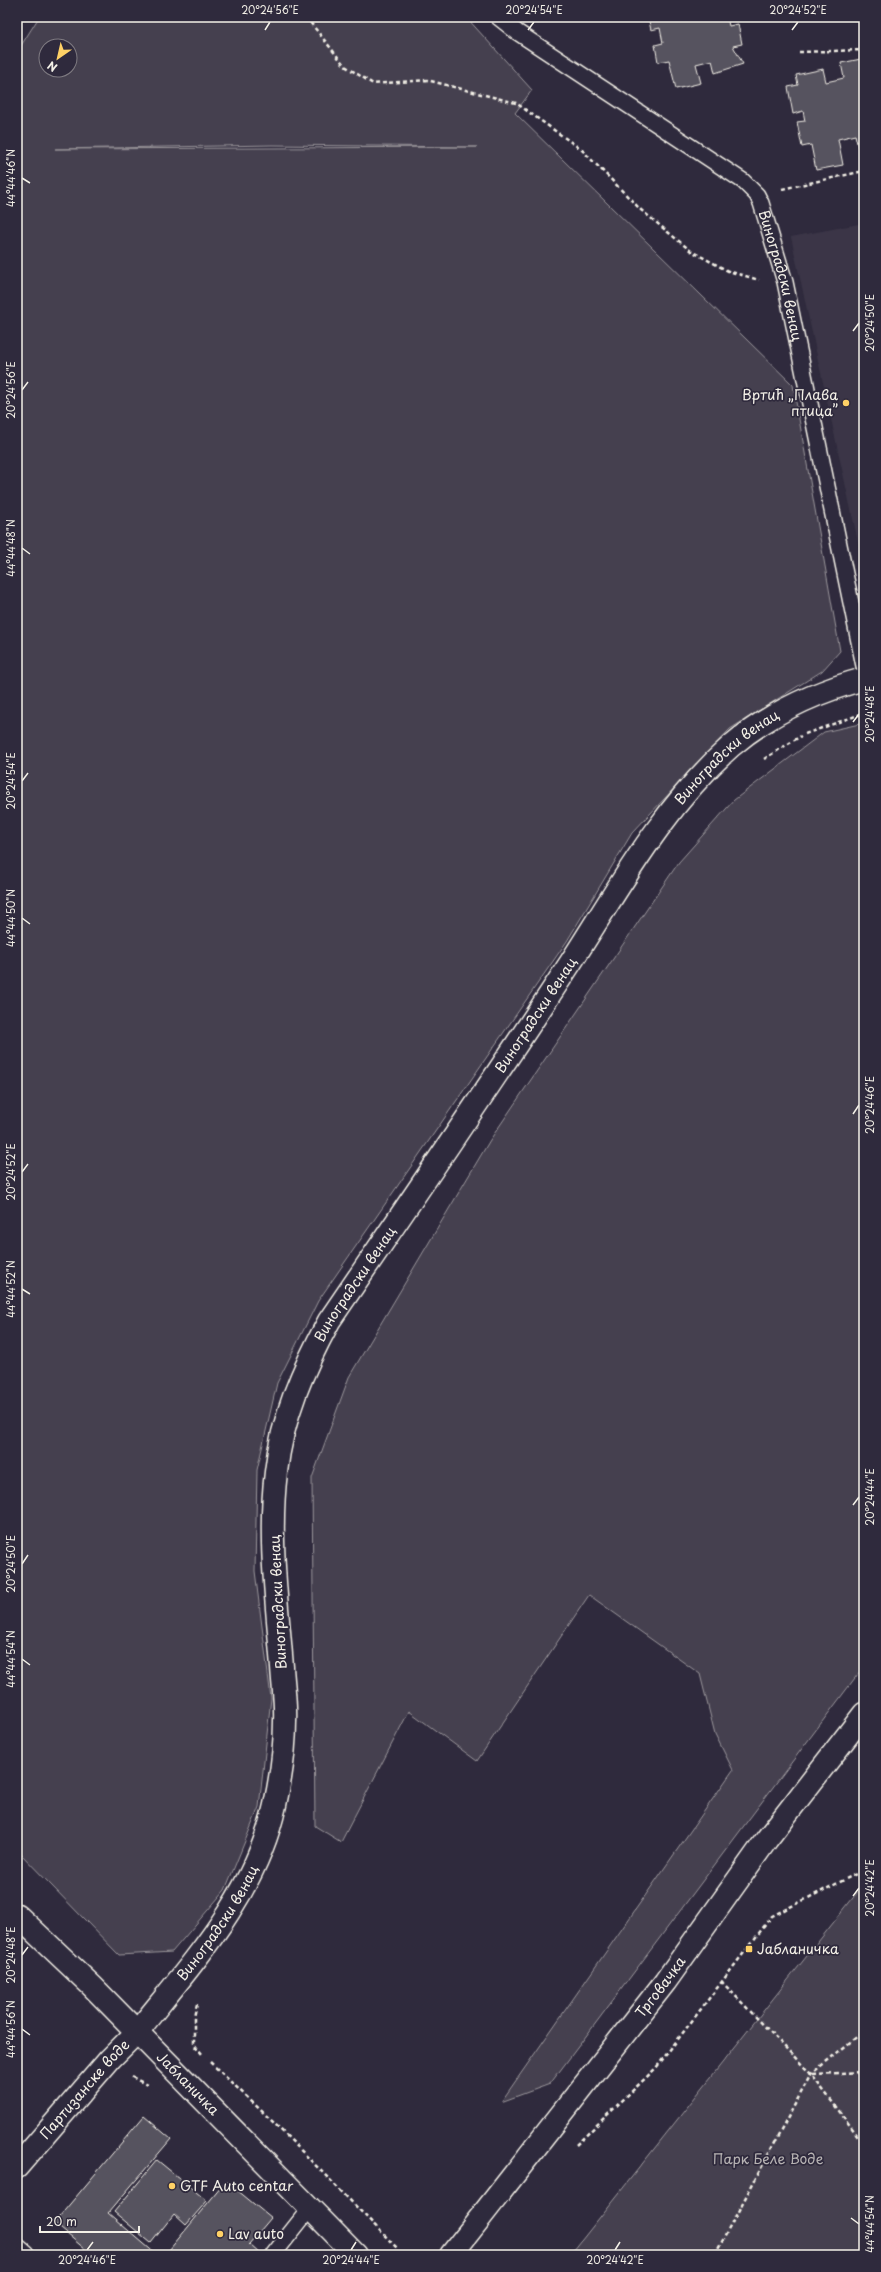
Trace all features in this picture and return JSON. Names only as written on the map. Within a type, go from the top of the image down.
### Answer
[{"type":"street","name":"Виноградски венац","points":[[137,2032],[202,1952],[225,1918],[258,1856],[275,1806],[282,1766],[285,1720],[274,1565],[276,1473],[284,1428],[294,1394],[309,1359],[329,1321],[571,962],[646,843],[688,788],[732,746],[778,713],[835,687],[864,679]]},
{"type":"street","name":"Трговачка","points":[[450,2255],[665,1982],[767,1839],[864,1714]]},
{"type":"street","name":"Јабланичка","points":[[17,1915],[137,2032],[356,2255]]},
{"type":"street","name":"Партизанске воде","points":[[17,2167],[110,2059],[137,2032]]},
{"type":"street","points":[[17,2250],[23,2255]]},
{"type":"lane","name":"Виноградски венац","points":[[498,17],[517,32],[743,182],[757,195],[765,212],[785,282],[864,666]]},
{"type":"lane","points":[[273,2255],[311,2208]]},
{"type":"path","points":[[306,17],[345,66],[373,84],[427,80],[516,103],[582,150],[641,210],[691,251],[728,271],[753,279],[785,282]]},
{"type":"path","points":[[799,52],[864,50]]},
{"type":"path","points":[[757,195],[864,171]]},
{"type":"path","points":[[759,762],[804,734],[864,713]]},
{"type":"path","points":[[631,2094],[656,2068],[772,1916],[864,1870]]},
{"type":"path","points":[[721,1981],[811,2074],[864,2144]]},
{"type":"path","points":[[198,2003],[194,2017],[194,2044],[202,2055],[270,2119],[397,2248]]},
{"type":"path","points":[[715,2255],[811,2074],[864,2031]]},
{"type":"path","points":[[856,2072],[864,2076]]},
{"type":"path","points":[[811,2074],[864,2072]]},
{"type":"path","points":[[130,2076],[150,2086]]},
{"type":"shaded area","name":"Вртић „Плава птица”","points":[[864,223],[864,569],[791,237]]},
{"type":"green space","points":[[39,17],[466,17],[532,90],[515,113],[793,385],[840,651],[822,671],[730,729],[632,833],[567,941],[318,1301],[277,1383],[257,1470],[255,1571],[271,1698],[259,1807],[225,1890],[172,1952],[119,1955],[17,1850],[17,52]],"holes":[[[272,145],[477,147],[55,149]]]},
{"type":"green space","points":[[864,723],[864,1666],[550,2084],[501,2102],[733,1770],[715,1734],[700,1674],[589,1595],[477,1761],[409,1711],[341,1842],[315,1826],[312,1478],[349,1377],[490,1140],[679,862],[734,800],[824,732]]},
{"type":"green space","name":"Парк Беле Воде","points":[[864,1884],[864,2255],[570,2255]]},
{"type":"building","points":[[648,17],[727,17],[729,26],[738,24],[742,44],[733,46],[743,64],[715,73],[712,60],[696,64],[701,83],[676,89],[669,60],[658,62],[655,45],[663,43],[660,28],[651,30]]},
{"type":"building","points":[[861,59],[864,69],[864,146],[858,147],[855,135],[838,139],[843,165],[816,170],[811,145],[802,147],[797,122],[805,121],[803,111],[793,114],[788,87],[798,85],[796,75],[823,69],[826,82],[844,78],[841,63]]},
{"type":"building","points":[[864,245],[864,268],[860,246]]},
{"type":"building","points":[[144,2116],[171,2139],[108,2213],[157,2255],[92,2255],[54,2223]]},
{"type":"building","points":[[157,2160],[207,2201],[186,2225],[174,2214],[151,2243],[114,2212]]},
{"type":"building","points":[[226,2181],[271,2218],[249,2244],[261,2255],[165,2255]]},
{"type":"place","name":"Вртић „Плава птица”","points":[[846,403]]},
{"type":"place","name":"Јабланичка","points":[[749,1949]]},
{"type":"place","name":"GTF Auto centar","points":[[172,2186]]},
{"type":"place","name":"Lav auto","points":[[220,2234]]}]
